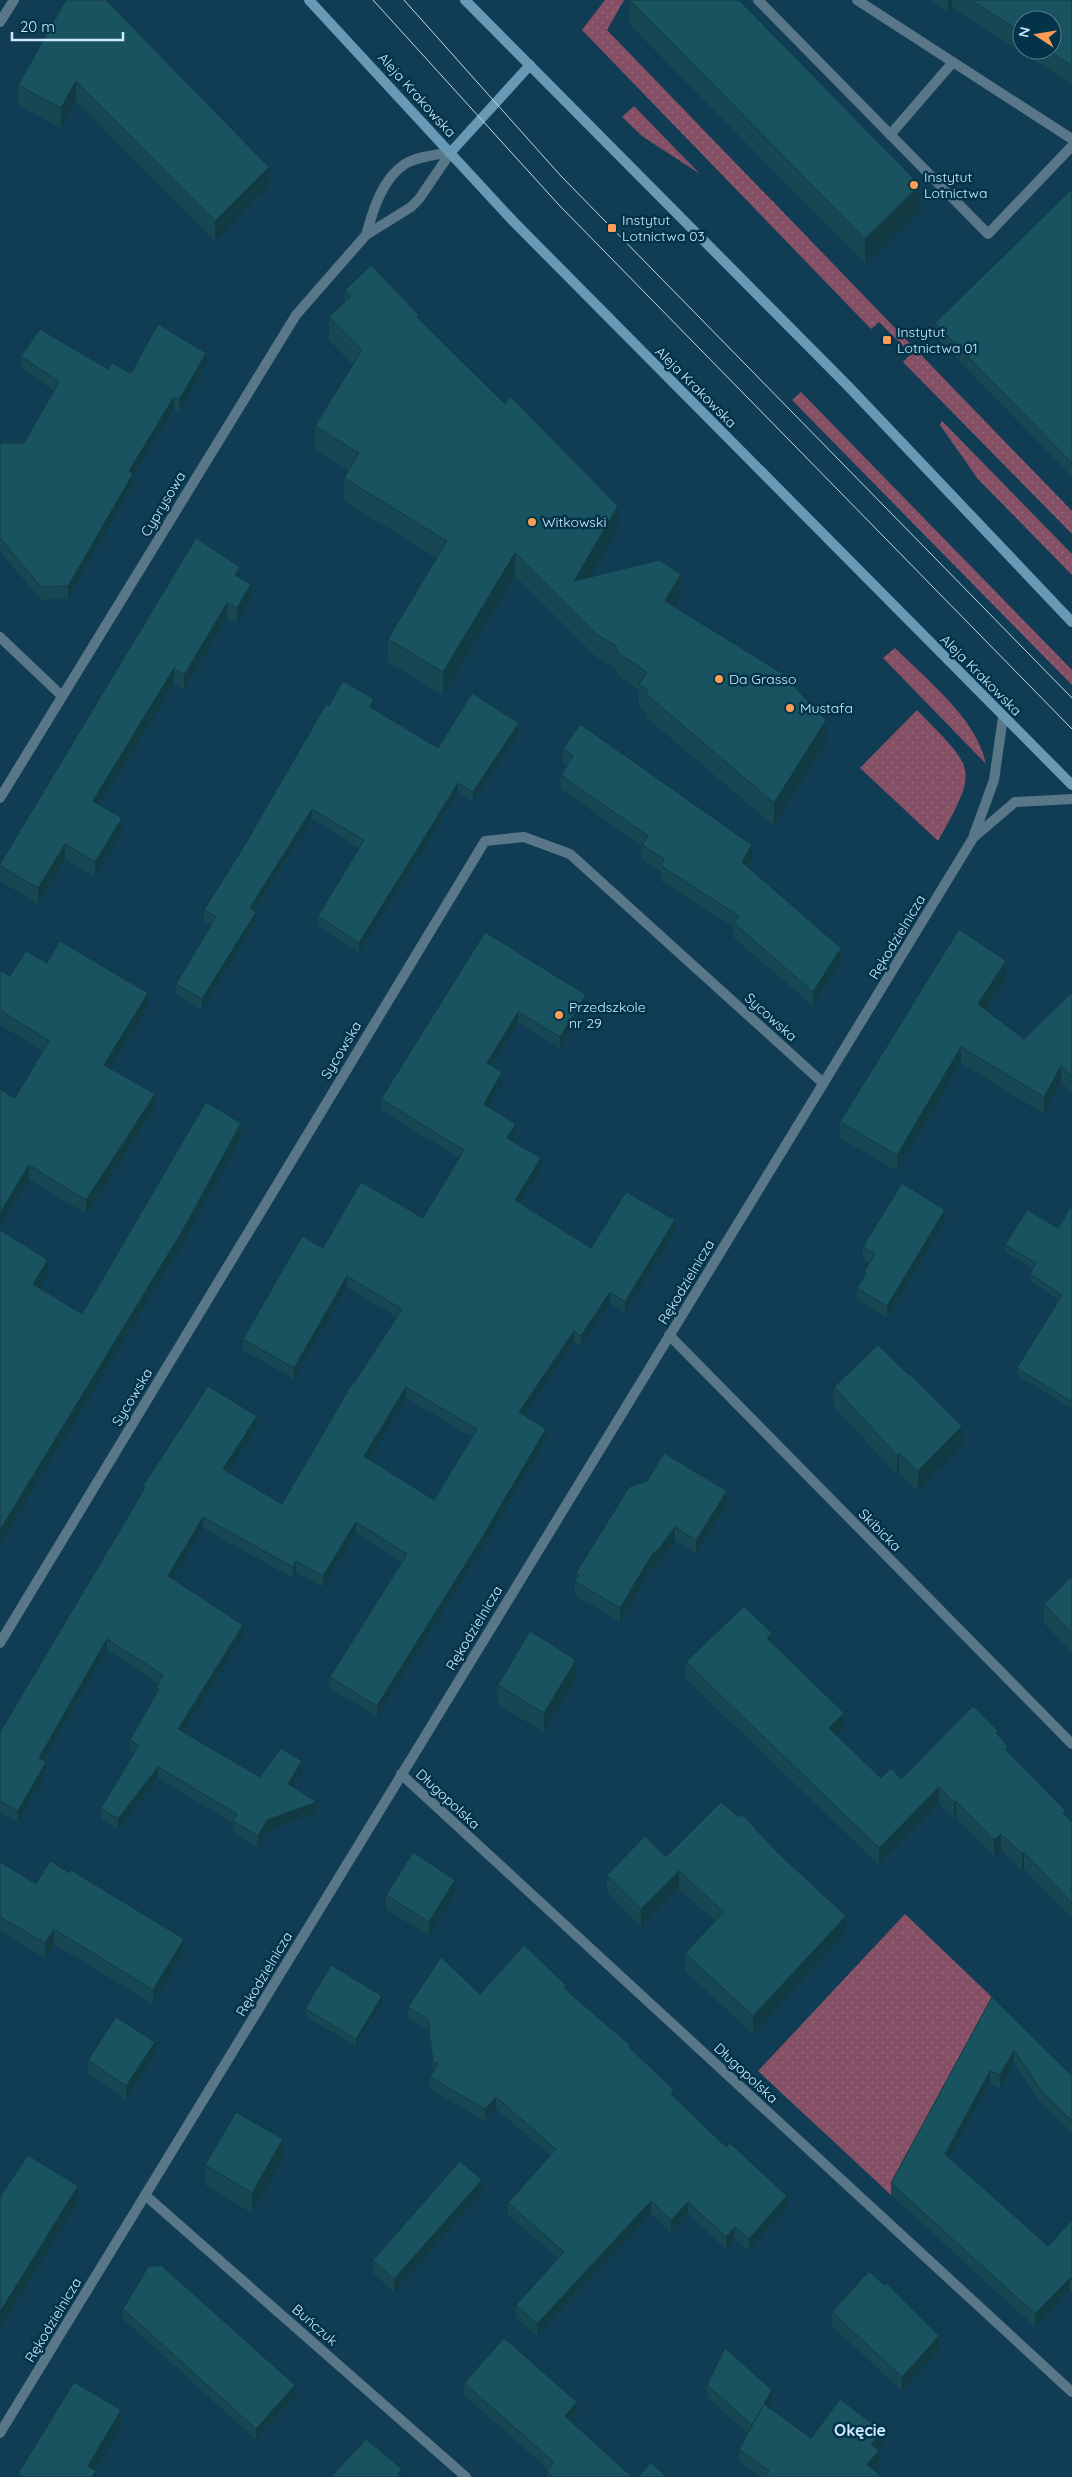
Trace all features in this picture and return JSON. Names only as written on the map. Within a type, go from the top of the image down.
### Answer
[{"type":"main road","name":"Aleja Krakowska","points":[[309,0],[520,228],[1072,785]]},
{"type":"main road","points":[[465,0],[848,386],[1072,622]]},
{"type":"main road","points":[[451,152],[530,65]]},
{"type":"street","points":[[0,22],[14,0]]},
{"type":"street","points":[[758,0],[988,234],[1072,146]]},
{"type":"street","points":[[857,0],[1072,139]]},
{"type":"street","points":[[890,135],[953,62]]},
{"type":"street","name":"Cyprysowa","points":[[366,235],[381,193],[405,164],[451,152]]},
{"type":"street","name":"Cyprysowa","points":[[0,798],[296,315],[366,235],[411,207],[427,191],[451,152]]},
{"type":"street","points":[[0,637],[62,696]]},
{"type":"street","name":"Rękodzielnicza","points":[[0,2433],[973,838],[994,780],[1003,717]]},
{"type":"street","name":"Rękodzielnicza","points":[[973,838],[1015,802],[1072,799]]},
{"type":"street","name":"Sycowska","points":[[0,1643],[485,840],[524,837],[570,854],[823,1084]]},
{"type":"street","name":"Skibicka","points":[[669,1335],[1072,1744]]},
{"type":"street","name":"Długopolska","points":[[401,1774],[1072,2392]]},
{"type":"street","name":"Buńczuk","points":[[145,2195],[466,2477]]},
{"type":"shaded area","points":[[605,0],[624,0],[607,30],[1072,511],[1072,534],[903,362],[911,354],[879,322],[871,329],[582,30]]},
{"type":"shaded area","points":[[634,106],[700,174],[642,136],[622,117]]},
{"type":"shaded area","points":[[801,392],[1072,670],[1072,685],[792,400]]},
{"type":"shaded area","points":[[942,421],[1072,554],[1072,575],[978,479],[940,425]]},
{"type":"shaded area","points":[[895,648],[962,716],[981,747],[986,764],[883,658]]},
{"type":"shaded area","points":[[917,710],[951,745],[960,758],[965,770],[965,782],[961,797],[938,841],[860,768]]},
{"type":"shaded area","points":[[905,1914],[996,2001],[891,2195],[758,2071]]},
{"type":"building","points":[[66,0],[106,0],[269,167],[215,221],[76,81],[61,108],[18,85]]},
{"type":"building","points":[[630,0],[739,0],[920,185],[865,239]]},
{"type":"building","points":[[971,0],[1072,0],[1072,66],[1062,59],[1062,10],[1012,10],[1012,27]]},
{"type":"building","points":[[1072,189],[1072,463],[935,323]]},
{"type":"building","points":[[371,265],[419,315],[417,317],[505,404],[510,396],[618,506],[574,581],[659,560],[681,574],[665,601],[780,672],[826,720],[774,803],[646,694],[648,691],[639,684],[647,672],[618,653],[616,646],[595,633],[515,553],[443,672],[388,639],[447,541],[344,478],[359,453],[315,426],[362,350],[329,317],[351,296],[345,290]]},
{"type":"building","points":[[158,324],[206,353],[179,400],[174,397],[129,471],[133,474],[68,586],[41,587],[0,538],[0,443],[24,443],[59,382],[21,356],[40,329],[108,369],[112,363],[131,373]]},
{"type":"building","points":[[196,538],[240,567],[235,575],[251,584],[237,608],[227,603],[184,675],[174,668],[93,801],[122,818],[95,862],[65,844],[38,888],[0,866],[0,864]]},
{"type":"building","points":[[343,681],[374,699],[370,707],[438,748],[472,693],[519,723],[473,792],[458,783],[359,943],[318,916],[364,840],[312,809],[250,908],[256,912],[202,999],[176,984],[216,917],[204,910],[243,848],[326,704],[329,706]]},
{"type":"building","points":[[580,724],[752,845],[742,862],[841,948],[813,992],[734,923],[739,916],[661,866],[664,859],[642,845],[648,836],[561,775],[573,756],[563,749]]},
{"type":"building","points":[[959,929],[1006,961],[978,1004],[1024,1039],[1072,992],[1072,1077],[1061,1066],[1044,1097],[961,1047],[897,1155],[840,1122]]},
{"type":"building","points":[[485,932],[586,995],[560,1037],[518,1012],[487,1063],[502,1072],[484,1104],[516,1124],[507,1138],[541,1158],[515,1200],[591,1248],[626,1192],[675,1220],[625,1302],[610,1292],[581,1336],[574,1331],[519,1412],[546,1429],[477,1546],[377,1706],[330,1677],[407,1554],[356,1522],[323,1576],[296,1561],[293,1567],[203,1517],[168,1576],[243,1625],[178,1729],[260,1777],[281,1748],[302,1761],[288,1784],[317,1802],[267,1820],[258,1836],[233,1821],[237,1814],[158,1767],[118,1819],[101,1808],[139,1745],[130,1740],[159,1689],[156,1688],[163,1675],[107,1639],[39,1758],[46,1762],[18,1811],[0,1801],[0,1732],[126,1520],[145,1487],[143,1486],[208,1386],[257,1416],[223,1469],[282,1504],[353,1382],[402,1309],[347,1276],[294,1368],[243,1339],[302,1236],[323,1248],[361,1182],[423,1218],[464,1150],[381,1099]],"holes":[[[406,1387],[477,1429],[434,1500],[364,1456]]]},
{"type":"building","points":[[60,941],[148,993],[104,1065],[155,1094],[86,1200],[29,1165],[0,1213],[0,1089],[15,1098],[49,1041],[0,1010],[0,970],[10,976],[26,951],[47,963]]},
{"type":"building","points":[[206,1102],[241,1123],[184,1228],[0,1530],[0,1230],[48,1260],[33,1284],[82,1314]]},
{"type":"building","points":[[902,1183],[945,1210],[887,1306],[857,1288],[875,1254],[863,1247]]},
{"type":"building","points":[[1072,1205],[1072,1402],[1017,1368],[1062,1295],[1030,1274],[1036,1263],[1005,1245],[1027,1210],[1058,1228]]},
{"type":"building","points":[[878,1345],[962,1426],[918,1471],[899,1453],[897,1455],[834,1387]]},
{"type":"building","points":[[664,1453],[727,1491],[696,1540],[675,1527],[658,1550],[653,1553],[620,1608],[575,1581],[579,1575],[576,1573],[629,1487],[647,1481]]},
{"type":"building","points":[[1072,1576],[1072,1633],[1044,1604]]},
{"type":"building","points":[[744,1606],[772,1633],[767,1638],[844,1713],[829,1728],[881,1778],[891,1768],[901,1779],[973,1706],[998,1731],[996,1733],[1008,1746],[1005,1749],[1066,1811],[1063,1813],[1072,1822],[1072,1903],[1024,1852],[1022,1854],[1001,1834],[994,1840],[956,1801],[954,1802],[939,1787],[879,1848],[686,1662]]},
{"type":"building","points":[[530,1631],[576,1660],[544,1713],[498,1685]]},
{"type":"building","points":[[721,1802],[739,1817],[742,1814],[777,1852],[846,1916],[753,2016],[685,1953],[724,1912],[679,1871],[641,1909],[607,1875],[645,1836],[666,1857]]},
{"type":"building","points":[[413,1852],[455,1880],[429,1922],[386,1895]]},
{"type":"building","points":[[50,1861],[70,1873],[71,1870],[184,1939],[153,1990],[54,1929],[45,1943],[0,1917],[0,1862],[36,1884]]},
{"type":"building","points":[[524,1945],[566,1985],[564,1988],[630,2045],[629,2047],[674,2090],[671,2094],[726,2147],[730,2143],[787,2196],[749,2239],[735,2227],[726,2237],[688,2202],[671,2220],[651,2201],[537,2324],[516,2305],[564,2252],[508,2203],[556,2149],[496,2097],[485,2109],[430,2077],[438,2064],[433,2062],[428,2019],[408,2007],[441,1957],[480,1994]]},
{"type":"building","points":[[331,1965],[382,1996],[356,2039],[305,2009]]},
{"type":"building","points":[[992,1997],[1072,2076],[1072,2121],[1042,2092],[1014,2050],[1000,2075],[990,2071],[945,2154],[1048,2246],[1072,2220],[1072,2279],[1070,2278],[1035,2314],[891,2183]]},
{"type":"building","points":[[116,2017],[155,2042],[126,2086],[88,2060]]},
{"type":"building","points":[[236,2112],[283,2139],[252,2193],[205,2165]]},
{"type":"building","points":[[28,2155],[78,2186],[0,2312],[0,2197]]},
{"type":"building","points":[[460,2161],[482,2180],[394,2279],[373,2260]]},
{"type":"building","points":[[161,2265],[295,2385],[256,2429],[123,2309],[148,2267]]},
{"type":"building","points":[[869,2271],[884,2285],[886,2283],[939,2336],[902,2377],[832,2312]]},
{"type":"building","points":[[504,2338],[577,2402],[565,2416],[632,2477],[553,2477],[547,2471],[554,2462],[464,2383]]},
{"type":"building","points":[[725,2348],[772,2390],[764,2404],[811,2438],[840,2399],[883,2432],[871,2444],[879,2451],[867,2464],[882,2477],[764,2477],[769,2471],[739,2449],[763,2406],[752,2425],[707,2385]]},
{"type":"building","points":[[74,2382],[121,2410],[88,2466],[96,2471],[92,2477],[22,2477],[18,2474]]},
{"type":"building","points":[[366,2439],[402,2469],[398,2474],[402,2477],[331,2477]]},
{"type":"building","points":[[651,2463],[667,2477],[638,2477]]},
{"type":"tram line","points":[[373,0],[559,205],[1072,729]]},
{"type":"tram line","points":[[404,0],[560,175],[1072,698]]},
{"type":"place","name":"Instytut Lotnictwa","points":[[914,185]]},
{"type":"place","name":"Instytut Lotnictwa 03","points":[[612,228]]},
{"type":"place","name":"Instytut Lotnictwa 01","points":[[887,340]]},
{"type":"place","name":"Witkowski","points":[[532,522]]},
{"type":"place","name":"Da Grasso","points":[[719,679]]},
{"type":"place","name":"Mustafa","points":[[790,708]]},
{"type":"place","name":"Przedszkole nr 29","points":[[559,1015]]},
{"type":"district","name":"Okęcie","points":[[860,2430]]}]
